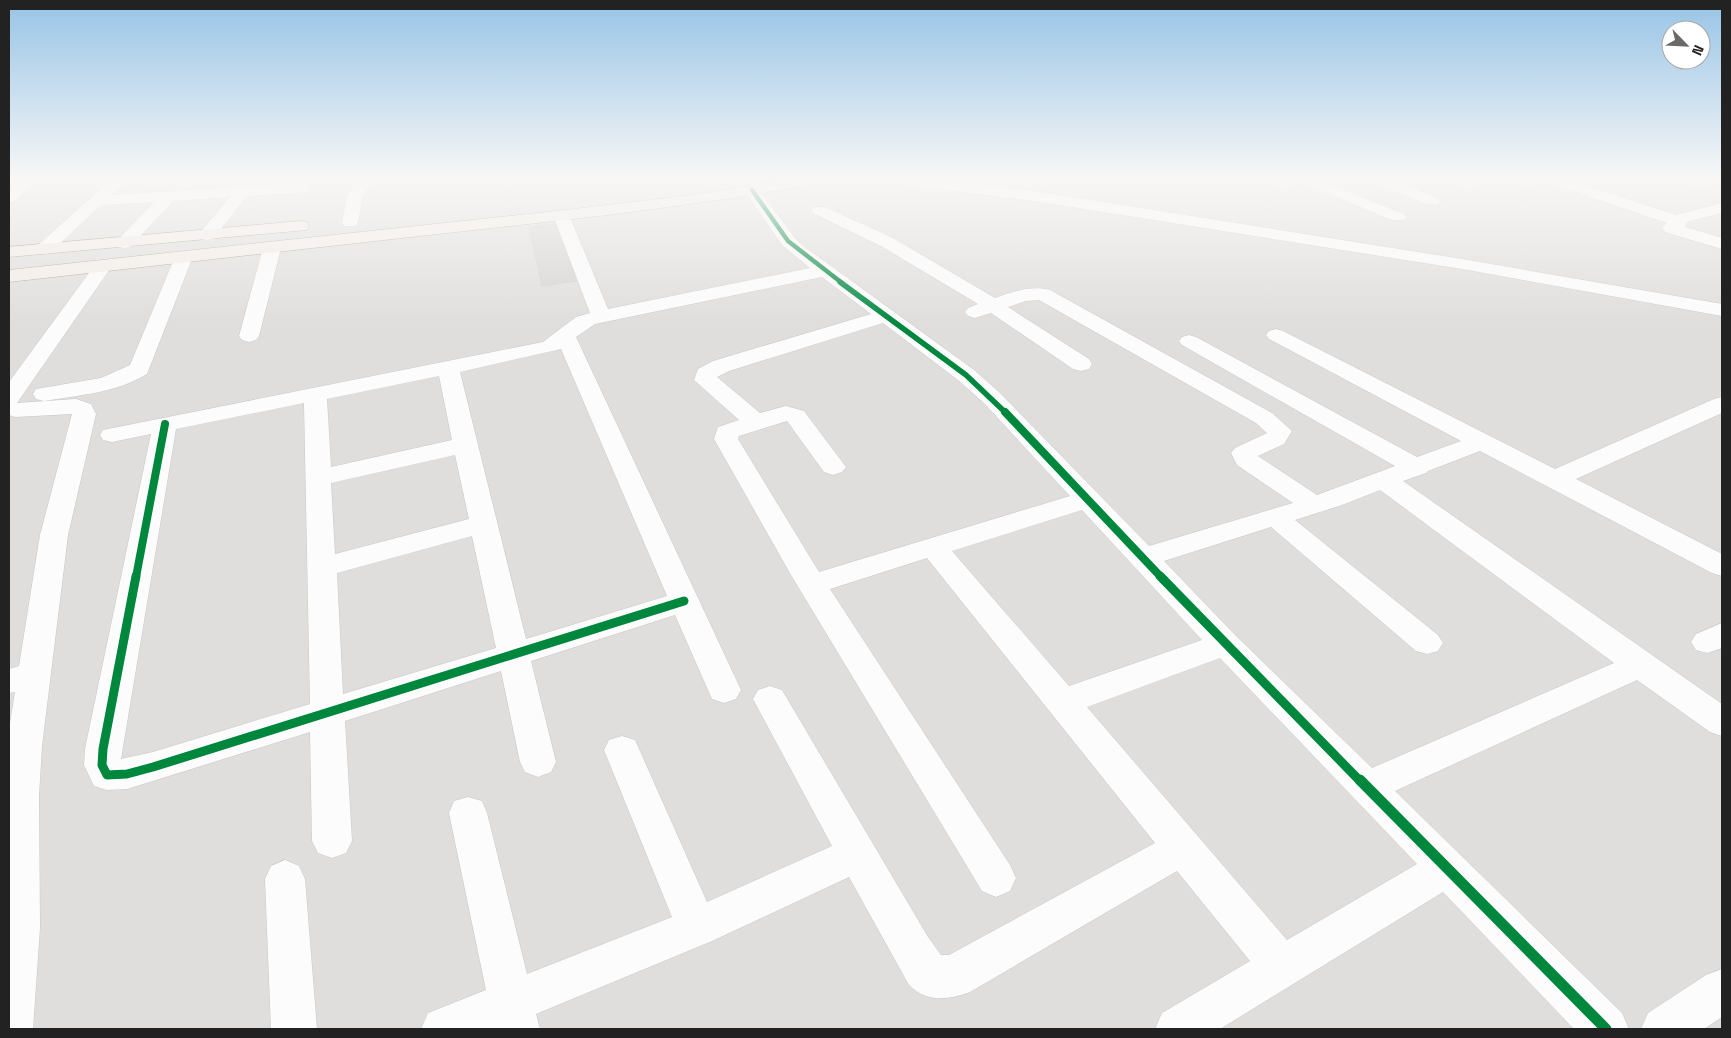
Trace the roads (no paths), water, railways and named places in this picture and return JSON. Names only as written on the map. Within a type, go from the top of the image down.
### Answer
[{"type":"main road","points":[[9,252],[287,227]]},
{"type":"main road","points":[[9,261],[368,227]]},
{"type":"main road","points":[[9,268],[372,233],[412,227]]},
{"type":"main road","points":[[9,276],[183,259],[452,227]]},
{"type":"street","points":[[44,249],[67,227]]},
{"type":"street","points":[[124,243],[139,227]]},
{"type":"street","points":[[207,235],[213,227]]},
{"type":"street","points":[[566,227],[600,316]]},
{"type":"street","points":[[780,227],[788,241],[824,271],[984,391],[1224,644],[1606,1029]]},
{"type":"street","points":[[858,227],[890,244],[984,309],[1081,364]]},
{"type":"street","points":[[1233,227],[1413,256],[1722,310]]},
{"type":"street","points":[[1670,227],[1722,244]]},
{"type":"street","points":[[249,336],[272,248]]},
{"type":"street","points":[[9,399],[113,382],[125,378],[139,369],[183,259]]},
{"type":"street","points":[[9,399],[102,266]]},
{"type":"street","points":[[112,435],[549,347],[566,338],[579,322],[600,316],[824,271]]},
{"type":"street","points":[[984,309],[1032,293],[1048,296],[1269,421],[1280,431],[1280,435],[1244,453],[1246,460],[1314,505]]},
{"type":"street","points":[[760,421],[750,418],[705,380],[706,374],[721,366],[885,316]]},
{"type":"street","points":[[1276,335],[1722,566]]},
{"type":"street","points":[[566,338],[724,690]]},
{"type":"street","points":[[1189,341],[1417,468]]},
{"type":"street","points":[[448,368],[538,762]]},
{"type":"street","points":[[315,394],[332,840]]},
{"type":"street","points":[[1555,479],[1722,404]]},
{"type":"street","points":[[9,408],[15,410],[76,406],[83,409],[84,414],[21,678],[24,746],[20,796],[19,928],[10,1029]]},
{"type":"street","points":[[833,467],[793,414],[784,414],[726,432],[726,440],[812,584],[996,878]]},
{"type":"street","points":[[164,424],[103,749],[102,765],[107,775],[126,774],[153,767],[684,601]]},
{"type":"street","points":[[1143,558],[1314,505],[1417,468],[1482,442]]},
{"type":"street","points":[[318,478],[465,445]]},
{"type":"street","points":[[1384,480],[1722,722]]},
{"type":"street","points":[[812,584],[1088,499]]},
{"type":"street","points":[[1275,517],[1428,643]]},
{"type":"street","points":[[322,567],[484,524]]},
{"type":"street","points":[[933,547],[1282,967]]},
{"type":"street","points":[[1063,702],[1224,644]]},
{"type":"street","points":[[1366,787],[1640,664]]},
{"type":"street","points":[[770,699],[925,972],[939,979],[954,976],[1183,847]]},
{"type":"street","points":[[622,750],[697,927]]},
{"type":"street","points":[[468,813],[514,1015]]},
{"type":"street","points":[[444,1029],[514,1015],[697,927],[858,854]]},
{"type":"street","points":[[1178,1029],[1447,868]]},
{"type":"street","points":[[285,878],[294,1029]]},
{"type":"street","points":[[1664,1029],[1722,991]]}]
